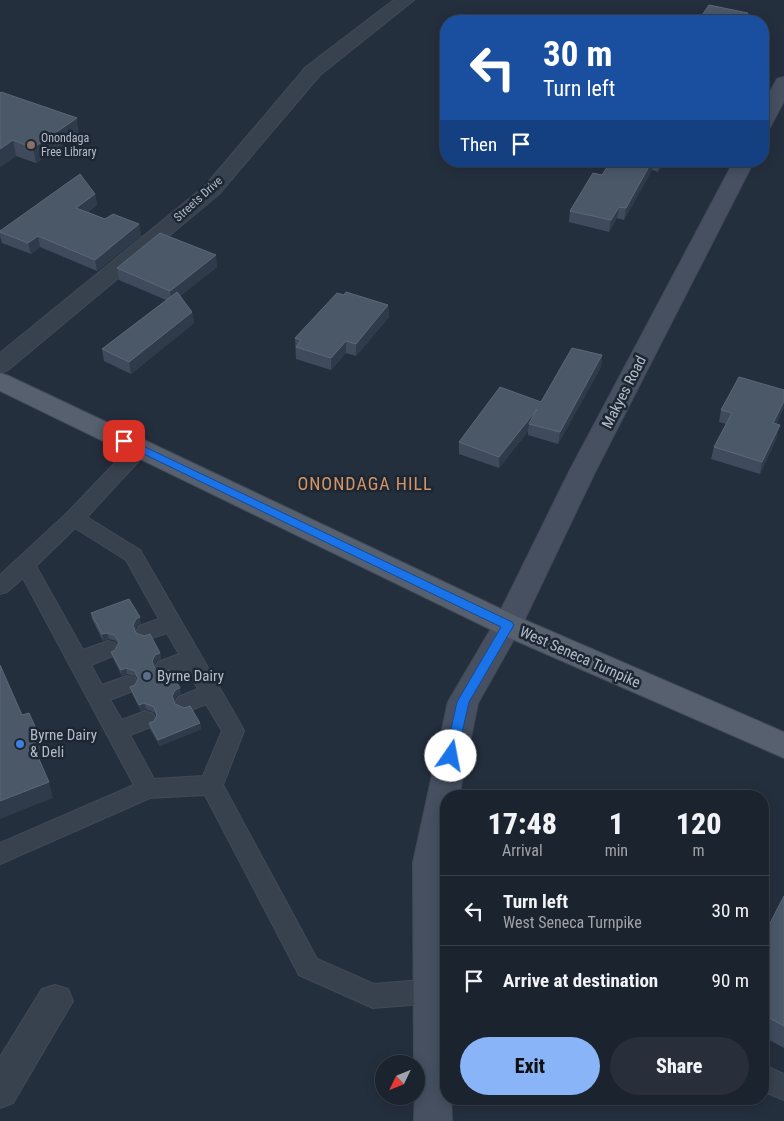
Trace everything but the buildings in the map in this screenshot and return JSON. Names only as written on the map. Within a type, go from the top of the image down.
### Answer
[{"type":"main road","name":"West Seneca Turnpike","points":[[0,381],[508,625],[784,746]]},
{"type":"street","name":"Streets Drive","points":[[0,365],[212,190],[314,71],[405,0]]},
{"type":"street","points":[[769,112],[784,83]]},
{"type":"street","name":"Makyes Road","points":[[444,790],[463,702],[508,625],[582,472],[741,167]]},
{"type":"street","name":"Makyes Road","points":[[433,1121],[438,990],[429,863],[440,811]]},
{"type":"street","points":[[0,1090],[54,1001]]},
{"type":"lane","points":[[0,587],[74,518],[140,448]]},
{"type":"lane","points":[[74,518],[134,555],[233,731],[211,785]]},
{"type":"lane","points":[[25,564],[148,789]]},
{"type":"lane","points":[[146,632],[171,623]]},
{"type":"lane","points":[[78,661],[108,649]]},
{"type":"lane","points":[[166,668],[191,658]]},
{"type":"lane","points":[[97,696],[127,684]]},
{"type":"lane","points":[[186,703],[211,693]]},
{"type":"lane","points":[[117,731],[145,720]]},
{"type":"lane","points":[[211,785],[308,967],[374,996],[438,990]]},
{"type":"lane","points":[[0,854],[148,789],[211,785]]},
{"type":"lane","points":[[769,1080],[784,1087]]},
{"type":"place","name":"Onondaga Free Library","points":[[31,145]]},
{"type":"place","name":"Byrne Dairy","points":[[147,676]]},
{"type":"place","name":"Byrne Dairy & Deli","points":[[20,744]]},
{"type":"district","name":"ONONDAGA HILL","points":[[365,483]]},
{"type":"route","points":[[124,441],[508,625],[463,702],[451,756]]}]
